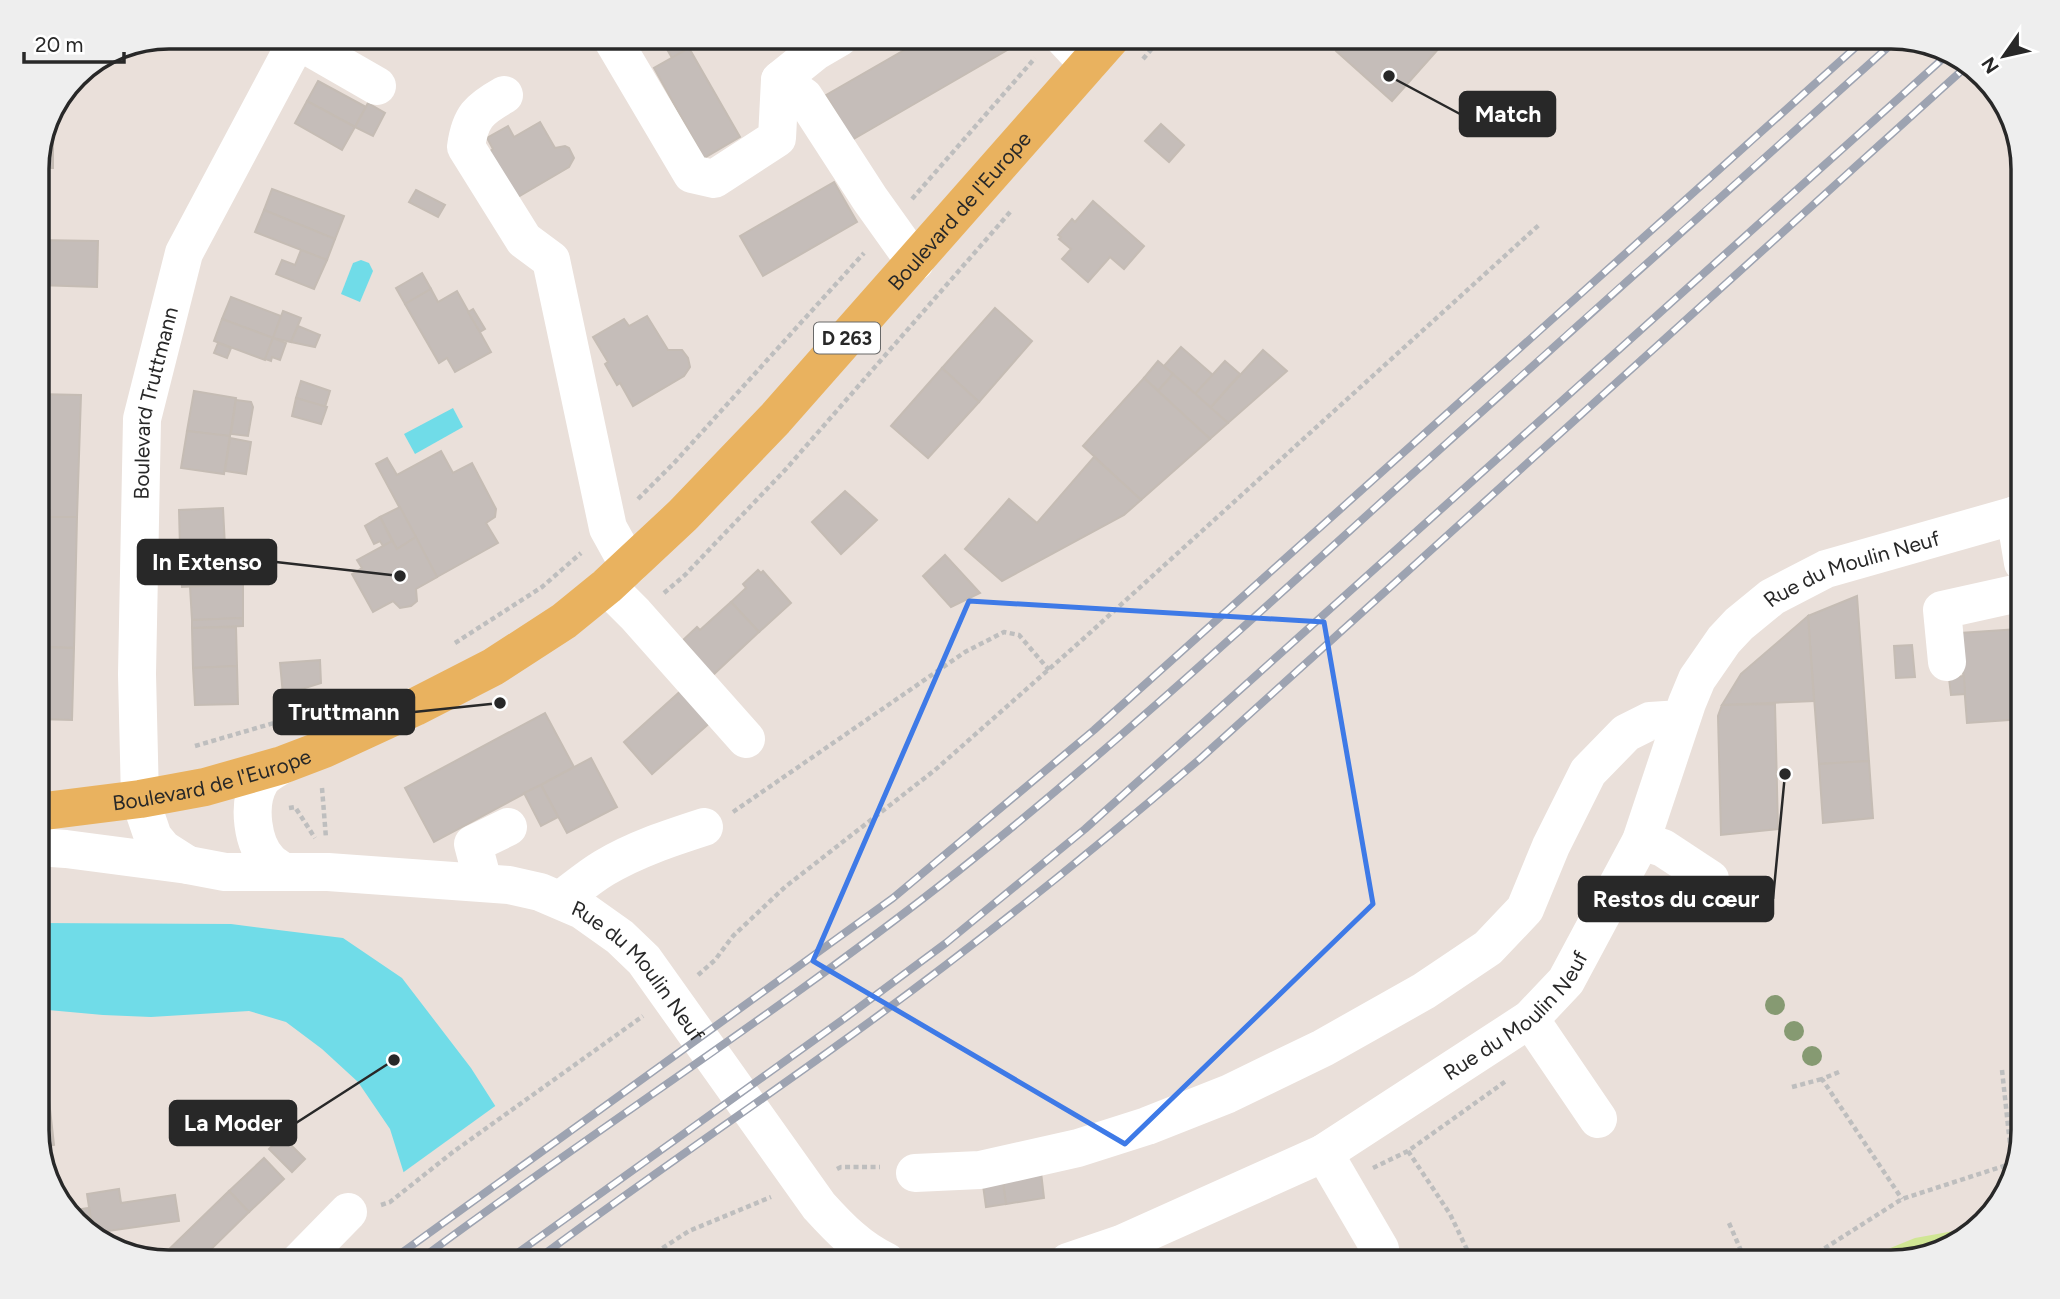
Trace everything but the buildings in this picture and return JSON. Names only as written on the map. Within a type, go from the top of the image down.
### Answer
[{"type":"main road","name":"Boulevard de l'Europe","points":[[49,810],[140,799],[205,787],[282,765],[324,749],[415,707],[493,667],[564,621],[618,576],[683,515],[775,419],[915,262],[1075,49]]},
{"type":"street","name":"Boulevard Truttmann","points":[[140,799],[137,674],[142,419],[184,253],[292,49]]},
{"type":"street","points":[[316,49],[377,86]]},
{"type":"street","points":[[618,49],[692,174],[714,179],[777,138],[780,80],[819,49]]},
{"type":"street","points":[[780,80],[804,97],[915,262]]},
{"type":"street","points":[[504,95],[481,108],[468,130],[466,147],[524,240],[551,260],[618,576],[635,614],[746,739]]},
{"type":"street","name":"Rue du Moulin Neuf","points":[[1103,1250],[1324,1153],[1530,1019],[1566,981],[1641,841],[1697,679],[1724,640],[1756,608],[1789,586],[1826,569],[2011,516]]},
{"type":"street","points":[[1947,662],[1942,610],[2011,595]]},
{"type":"street","points":[[915,1172],[981,1170],[1078,1148],[1147,1126],[1228,1094],[1323,1048],[1424,991],[1488,948],[1525,909],[1551,846],[1588,772],[1626,733],[1650,721],[1681,719]]},
{"type":"street","points":[[282,765],[267,774],[259,783],[254,797],[254,816],[255,830],[262,850],[271,863],[285,872]]},
{"type":"street","name":"Rue du Moulin Neuf","points":[[140,799],[153,837],[163,849],[188,865]]},
{"type":"street","points":[[483,882],[473,844],[508,827]]},
{"type":"street","points":[[560,900],[621,858],[704,827]]},
{"type":"street","points":[[1641,841],[1663,848],[1710,879]]},
{"type":"street","name":"Rue du Moulin Neuf","points":[[49,848],[225,872],[328,872],[483,882],[540,892],[560,900],[596,919],[620,937],[643,960],[819,1206],[842,1231],[866,1250]]},
{"type":"street","points":[[1530,1019],[1598,1119]]},
{"type":"street","points":[[1324,1153],[1380,1249]]},
{"type":"street","points":[[311,1250],[348,1212]]},
{"type":"path","points":[[453,645],[542,587],[608,528],[674,463],[889,225],[1074,49]]},
{"type":"path","points":[[695,977],[715,960],[733,936],[785,887],[935,770],[1049,670],[1539,224]]},
{"type":"path","points":[[704,827],[738,809],[965,652],[1004,632],[1019,635],[1049,670]]},
{"type":"path","points":[[188,738],[195,746],[318,710]]},
{"type":"path","points":[[390,1202],[453,1152],[640,1019]]},
{"type":"path","points":[[2002,1070],[2010,1145]]},
{"type":"path","points":[[1791,1087],[1839,1072]]},
{"type":"path","points":[[1822,1079],[1902,1199]]},
{"type":"path","points":[[1408,1151],[1450,1214],[1467,1250]]},
{"type":"path","points":[[830,1172],[841,1167],[872,1165],[915,1172]]},
{"type":"path","points":[[1822,1250],[1902,1199],[2006,1165]]},
{"type":"path","points":[[660,1250],[689,1231],[754,1205]]},
{"type":"path","points":[[1729,1223],[1741,1250]]},
{"type":"highlighted area","points":[[969,601],[1324,622],[1373,904],[1125,1144],[813,961]]},
{"type":"green space","points":[[1957,1230],[1930,1244],[1886,1250],[1915,1238]]},
{"type":"water","points":[[361,260],[369,263],[373,271],[360,302],[341,294],[353,263]]},
{"type":"water","points":[[453,408],[463,427],[415,454],[404,434]]},
{"type":"water","points":[[49,923],[231,924],[343,938],[402,978],[471,1068],[587,1250],[567,1250],[406,1180],[390,1129],[358,1082],[322,1049],[286,1022],[249,1011],[151,1017],[49,1010]]},
{"type":"pier","points":[[498,1104],[591,1250],[453,1250],[417,1206],[401,1174]]},
{"type":"railway","points":[[406,1250],[893,898],[1094,730],[1854,49]]},
{"type":"railway","points":[[433,1250],[757,1021],[891,923],[1015,825],[1186,678],[1886,49]]},
{"type":"railway","points":[[522,1250],[946,943],[1085,829],[1941,60]]},
{"type":"railway","points":[[550,1250],[901,998],[989,932],[1117,829],[1201,758],[1961,71]]},
{"type":"place","name":"Match","points":[[1389,76]]},
{"type":"place","name":"In Extenso","points":[[400,576]]},
{"type":"place","name":"Truttmann","points":[[500,703]]},
{"type":"place","name":"Restos du cœur","points":[[1785,774]]},
{"type":"place","name":"La Moder","points":[[394,1060]]}]
